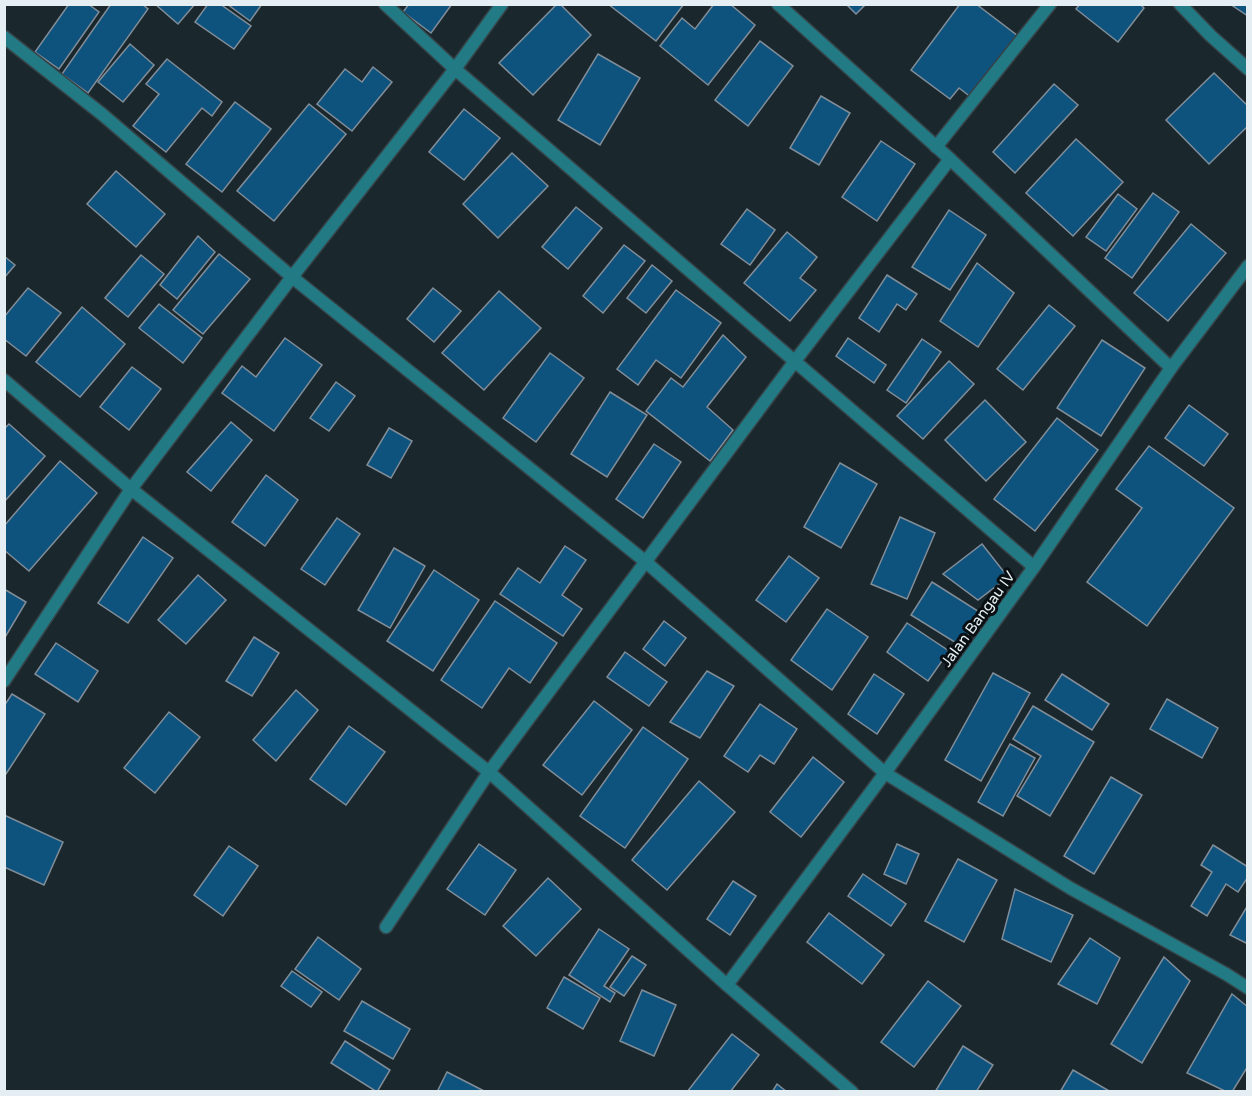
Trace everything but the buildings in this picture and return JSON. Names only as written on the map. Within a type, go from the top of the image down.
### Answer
[{"type":"street","points":[[386,4],[455,69],[1034,567]]},
{"type":"street","points":[[4,681],[131,489],[292,276],[455,69],[502,4]]},
{"type":"street","points":[[778,4],[950,159],[1171,368]]},
{"type":"street","points":[[936,147],[1050,4]]},
{"type":"street","points":[[1180,4],[1248,69]]},
{"type":"street","points":[[4,37],[103,115],[292,276],[646,562],[885,773],[1070,888],[1248,988]]},
{"type":"street","points":[[386,927],[489,771],[950,159]]},
{"type":"street","name":"Jalan Bangau IV","points":[[727,985],[885,773],[1034,567],[1171,368],[1248,266]]},
{"type":"street","points":[[4,380],[131,489],[489,771],[727,985],[852,1092]]}]
